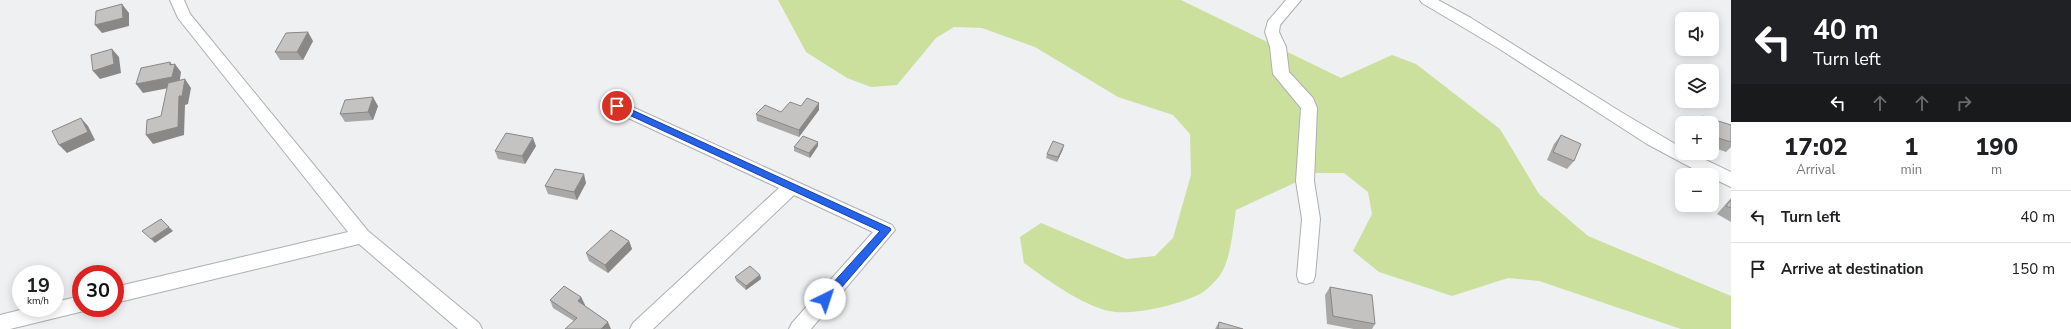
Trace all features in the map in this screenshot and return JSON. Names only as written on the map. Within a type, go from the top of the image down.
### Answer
[{"type":"street","points":[[177,0],[183,15],[192,27],[362,236],[472,329]]},
{"type":"street","points":[[1294,0],[1273,24],[1272,32],[1278,47],[1281,74],[1307,102],[1309,108],[1305,181],[1311,219],[1306,276]]},
{"type":"street","points":[[1427,0],[1458,16],[1613,116],[1676,152],[1731,180]]},
{"type":"street","points":[[617,106],[886,230],[799,329]]},
{"type":"street","points":[[640,329],[791,187]]},
{"type":"street","points":[[124,293],[362,236]]},
{"type":"street","points":[[0,323],[72,306]]},
{"type":"green space","points":[[778,0],[1181,0],[1341,78],[1392,55],[1416,64],[1500,129],[1539,194],[1588,236],[1731,296],[1731,329],[1681,329],[1539,281],[1508,278],[1452,296],[1379,272],[1353,251],[1372,214],[1368,192],[1344,173],[1316,173],[1236,210],[1231,244],[1224,269],[1214,283],[1200,294],[1168,306],[1143,311],[1119,312],[1098,308],[1065,291],[1024,263],[1020,237],[1041,223],[1126,259],[1155,256],[1173,238],[1191,175],[1190,134],[1173,115],[1118,97],[1035,47],[982,28],[954,27],[936,38],[897,85],[871,87],[847,78],[806,52]]},
{"type":"building","points":[[122,4],[123,18],[95,25],[96,11]]},
{"type":"building","points":[[308,32],[297,52],[275,52],[286,33]]},
{"type":"building","points":[[112,49],[114,64],[93,71],[91,55]]},
{"type":"building","points":[[170,62],[170,65],[175,64],[172,77],[136,84],[141,68]]},
{"type":"building","points":[[185,79],[182,96],[179,96],[178,127],[146,135],[147,120],[161,116],[168,83]]},
{"type":"building","points":[[373,97],[368,112],[340,114],[345,100]]},
{"type":"building","points":[[807,98],[819,103],[799,130],[756,114],[765,105],[781,112],[790,102],[801,106]]},
{"type":"building","points":[[81,118],[88,132],[59,145],[52,131]]},
{"type":"building","points":[[1719,121],[1731,125],[1731,142],[1719,138]]},
{"type":"building","points":[[506,133],[533,138],[522,156],[495,151]]},
{"type":"building","points":[[1561,135],[1581,144],[1574,161],[1553,152]]},
{"type":"building","points":[[803,136],[818,142],[809,153],[794,147]]},
{"type":"building","points":[[1053,141],[1064,145],[1058,157],[1047,154]]},
{"type":"building","points":[[555,169],[584,174],[574,192],[545,186]]},
{"type":"building","points":[[1731,200],[1731,208],[1726,206]]},
{"type":"building","points":[[161,219],[169,227],[151,239],[142,231]]},
{"type":"building","points":[[611,230],[629,241],[605,265],[586,253]]},
{"type":"building","points":[[750,266],[760,275],[746,286],[735,277]]},
{"type":"building","points":[[564,286],[581,297],[578,301],[608,322],[601,329],[565,329],[577,318],[550,300]]},
{"type":"building","points":[[1330,287],[1372,295],[1375,324],[1333,316]]},
{"type":"building","points":[[1219,322],[1243,329],[1218,329]]},
{"type":"route","points":[[617,106],[886,230],[825,299]]}]
